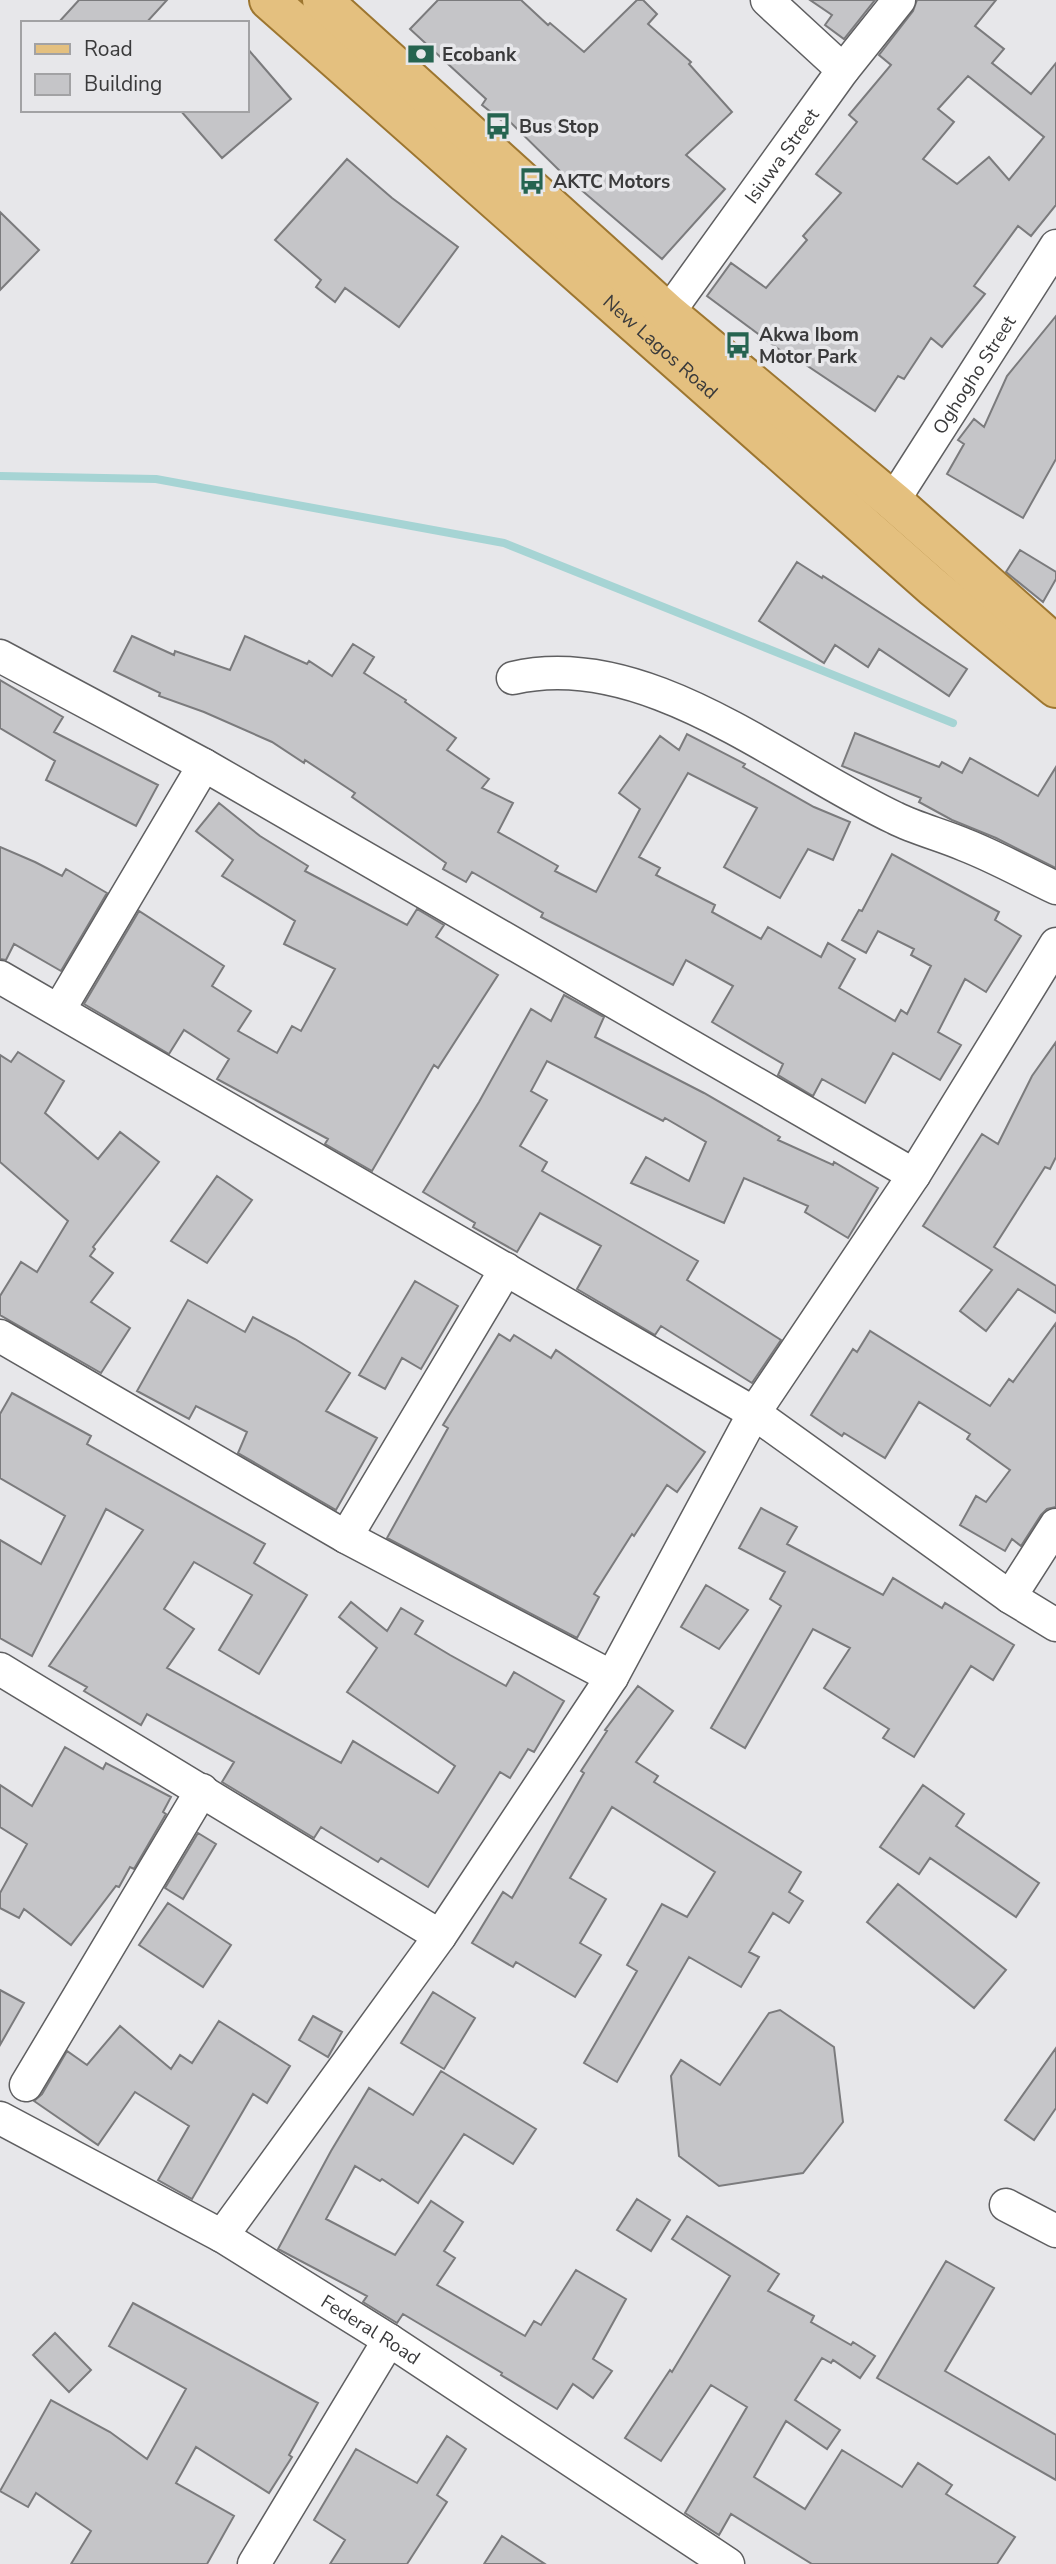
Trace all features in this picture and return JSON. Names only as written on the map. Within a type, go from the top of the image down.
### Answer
[{"type":"main road","name":"New Lagos Road","points":[[269,0],[933,587],[1056,688]]},
{"type":"main road","name":"New Lagos Road","points":[[322,0],[668,313],[892,501],[1056,645]]},
{"type":"street","points":[[767,0],[843,70]]},
{"type":"street","name":"Isiuwa Street","points":[[668,313],[843,70],[899,0]]},
{"type":"street","name":"Oghogho Street","points":[[892,501],[1056,246]]},
{"type":"street","points":[[0,656],[204,765],[914,1175]]},
{"type":"street","points":[[513,678],[551,673],[582,674],[630,685],[678,702],[772,748],[896,819],[967,845],[1056,888]]},
{"type":"street","points":[[59,1010],[204,765]]},
{"type":"street","points":[[222,2236],[440,1936],[612,1677],[754,1413],[914,1175],[1056,944]]},
{"type":"street","points":[[0,976],[754,1413],[1010,1597],[1056,1625]]},
{"type":"street","points":[[346,1537],[506,1269]]},
{"type":"street","points":[[0,1336],[346,1537],[612,1677]]},
{"type":"street","points":[[1010,1597],[1056,1525]]},
{"type":"street","points":[[0,1669],[440,1936]]},
{"type":"street","points":[[26,2085],[202,1790]]},
{"type":"street","name":"Federal Road","points":[[0,2118],[222,2236],[389,2340],[729,2564]]},
{"type":"street","points":[[1006,2205],[1056,2231]]},
{"type":"street","points":[[254,2564],[389,2340]]},
{"type":"building","points":[[79,0],[167,0],[148,21],[60,21]]},
{"type":"building","points":[[438,0],[521,0],[584,52],[637,0],[643,0],[657,14],[648,24],[691,62],[689,64],[732,112],[686,155],[725,189],[662,259],[565,176],[504,116],[501,120],[482,105],[486,99],[410,29]]},
{"type":"building","points":[[810,0],[875,0],[844,39],[825,25],[832,15]]},
{"type":"building","points":[[917,0],[996,0],[975,26],[1004,49],[992,63],[1031,94],[1056,63],[1056,205],[1031,236],[1018,226],[974,286],[985,294],[942,347],[931,338],[904,379],[898,376],[875,411],[803,363],[800,365],[707,296],[731,263],[766,288],[807,240],[803,236],[841,193],[816,174],[857,122],[849,115],[891,65],[879,55],[913,11]],"holes":[[[968,76],[1044,137],[1009,180],[989,157],[957,184],[923,159],[954,122],[938,109]]]},
{"type":"building","points":[[248,49],[291,99],[222,158],[182,112],[248,112]]},
{"type":"building","points":[[347,159],[392,198],[458,247],[399,327],[345,288],[335,302],[316,287],[321,280],[275,240]]},
{"type":"building","points":[[0,212],[39,250],[0,290]]},
{"type":"building","points":[[1056,316],[1056,459],[1023,518],[947,474],[964,444],[958,440],[974,419],[984,427],[1007,376]]},
{"type":"building","points":[[1020,550],[1056,572],[1056,579],[1043,602],[1006,572]]},
{"type":"building","points":[[797,562],[967,669],[949,696],[879,649],[868,667],[835,645],[824,663],[759,621]]},
{"type":"building","points":[[132,636],[174,655],[175,651],[230,670],[245,636],[307,664],[309,661],[332,676],[353,644],[374,657],[364,673],[406,700],[405,702],[456,738],[447,750],[489,779],[482,788],[513,803],[498,832],[558,866],[555,871],[596,892],[640,809],[619,793],[660,736],[679,750],[687,734],[745,764],[743,767],[814,807],[850,822],[833,860],[808,849],[780,898],[724,867],[757,808],[688,773],[639,857],[660,868],[656,875],[715,905],[712,912],[761,939],[768,927],[821,957],[828,943],[855,959],[839,988],[895,1021],[901,1010],[907,1014],[931,966],[911,955],[914,949],[878,931],[866,953],[842,940],[859,910],[862,911],[892,854],[999,912],[995,920],[1021,936],[986,992],[965,979],[938,1032],[961,1045],[940,1080],[893,1053],[865,1103],[822,1079],[813,1096],[778,1075],[783,1064],[712,1022],[733,986],[686,960],[673,985],[541,917],[543,913],[472,872],[466,882],[443,869],[446,863],[352,797],[355,793],[305,760],[304,763],[272,742],[204,712],[159,696],[160,693],[114,671]]},
{"type":"building","points":[[0,680],[63,717],[54,732],[158,785],[136,826],[46,780],[55,761],[0,728]]},
{"type":"building","points":[[855,733],[939,767],[942,762],[962,773],[970,758],[1038,796],[1056,767],[1056,868],[952,820],[919,802],[921,798],[842,766]]},
{"type":"building","points":[[219,803],[260,836],[308,866],[305,871],[407,925],[417,909],[444,925],[436,937],[498,975],[438,1068],[434,1065],[372,1171],[325,1144],[328,1139],[217,1079],[229,1059],[184,1030],[169,1054],[84,1004],[139,911],[224,966],[212,986],[251,1011],[238,1031],[277,1053],[292,1026],[301,1031],[335,969],[284,944],[295,921],[222,876],[233,860],[196,831]]},
{"type":"building","points":[[0,847],[62,876],[66,869],[107,893],[61,971],[14,944],[6,960],[0,959]]},
{"type":"building","points":[[564,995],[604,1017],[595,1037],[704,1093],[780,1137],[778,1140],[833,1165],[834,1162],[878,1188],[848,1238],[805,1212],[808,1206],[744,1178],[724,1223],[631,1183],[646,1157],[689,1181],[706,1142],[665,1118],[663,1121],[547,1061],[531,1091],[547,1100],[520,1146],[547,1162],[542,1171],[698,1261],[687,1280],[781,1340],[752,1383],[661,1326],[655,1335],[577,1289],[601,1246],[540,1213],[517,1252],[473,1227],[475,1223],[423,1192],[479,1102],[531,1009],[551,1021]]},
{"type":"building","points":[[1056,1042],[1056,1157],[1050,1169],[1045,1167],[994,1247],[1056,1286],[1056,1313],[1018,1289],[986,1331],[960,1311],[992,1270],[923,1226],[982,1134],[998,1144],[1032,1076]]},
{"type":"building","points":[[18,1052],[64,1081],[45,1113],[98,1159],[120,1132],[159,1162],[93,1247],[95,1249],[90,1256],[113,1273],[91,1302],[130,1328],[101,1373],[0,1315],[0,1296],[21,1262],[37,1272],[68,1221],[0,1162],[0,1055],[11,1062]]},
{"type":"building","points":[[217,1176],[252,1200],[207,1263],[171,1241]]},
{"type":"building","points":[[415,1281],[458,1306],[421,1369],[402,1358],[385,1389],[359,1375]]},
{"type":"building","points":[[188,1300],[245,1332],[253,1317],[350,1373],[326,1411],[377,1438],[336,1510],[238,1453],[247,1432],[196,1406],[189,1419],[137,1391]]},
{"type":"building","points":[[1056,1323],[1056,1507],[1047,1509],[1041,1515],[1021,1546],[1012,1539],[1005,1551],[960,1525],[976,1496],[986,1502],[1010,1470],[967,1439],[970,1434],[919,1402],[885,1458],[844,1433],[842,1436],[811,1415],[853,1349],[857,1352],[870,1331],[990,1406],[1009,1379],[1013,1382]]},
{"type":"building","points":[[499,1334],[510,1341],[514,1335],[551,1358],[556,1350],[705,1452],[677,1492],[667,1485],[634,1536],[632,1534],[594,1594],[599,1597],[577,1638],[387,1538],[448,1428],[443,1425]]},
{"type":"building","points":[[12,1393],[91,1436],[87,1444],[265,1544],[254,1563],[307,1595],[259,1674],[219,1650],[252,1595],[194,1562],[164,1609],[194,1629],[167,1668],[341,1763],[353,1741],[438,1793],[455,1766],[347,1692],[377,1648],[339,1617],[351,1602],[387,1631],[401,1608],[423,1621],[415,1634],[450,1655],[506,1686],[514,1672],[564,1701],[534,1752],[528,1749],[510,1778],[500,1772],[428,1887],[381,1858],[378,1862],[321,1827],[314,1838],[222,1782],[234,1762],[147,1714],[141,1725],[84,1691],[87,1687],[49,1666],[143,1530],[106,1509],[32,1656],[0,1638],[0,1540],[41,1564],[65,1516],[0,1478],[0,1414]]},
{"type":"building","points":[[761,1508],[797,1527],[787,1544],[883,1595],[893,1578],[942,1608],[945,1603],[1014,1645],[993,1680],[971,1666],[914,1757],[883,1738],[889,1729],[824,1688],[850,1648],[813,1629],[745,1748],[711,1728],[781,1606],[770,1599],[785,1572],[739,1548]]},
{"type":"building","points":[[706,1585],[748,1610],[719,1649],[681,1627]]},
{"type":"building","points":[[638,1686],[673,1711],[636,1762],[658,1776],[654,1782],[801,1872],[789,1892],[803,1901],[789,1923],[773,1913],[749,1952],[759,1957],[741,1987],[689,1957],[617,2082],[584,2063],[637,1971],[627,1965],[662,1904],[687,1917],[715,1872],[612,1807],[570,1878],[606,1899],[580,1943],[601,1955],[575,1997],[516,1962],[513,1967],[472,1943],[503,1892],[512,1898],[584,1773],[581,1771],[607,1731],[605,1730]]},
{"type":"building","points":[[65,1747],[103,1769],[106,1763],[171,1797],[163,1812],[166,1814],[134,1869],[130,1867],[119,1887],[116,1886],[71,1945],[24,1909],[19,1918],[0,1908],[0,1893],[27,1844],[0,1827],[0,1785],[32,1806]]},
{"type":"building","points":[[923,1785],[964,1814],[956,1826],[1039,1883],[1016,1917],[930,1858],[919,1874],[880,1847]]},
{"type":"building","points":[[198,1833],[216,1844],[183,1899],[165,1888]]},
{"type":"building","points":[[898,1884],[1006,1970],[974,2008],[867,1922]]},
{"type":"building","points":[[168,1903],[231,1945],[203,1987],[139,1945]]},
{"type":"building","points":[[0,1990],[24,2003],[0,2045]]},
{"type":"building","points":[[433,1992],[475,2018],[444,2069],[401,2043]]},
{"type":"building","points":[[780,2010],[834,2047],[843,2122],[803,2173],[719,2186],[679,2156],[671,2076],[681,2060],[720,2085],[769,2013]]},
{"type":"building","points":[[313,2016],[342,2032],[328,2057],[299,2040]]},
{"type":"building","points":[[219,2021],[290,2066],[267,2103],[253,2094],[192,2199],[158,2180],[189,2126],[135,2092],[98,2145],[34,2101],[42,2094],[67,2051],[87,2065],[120,2026],[171,2069],[180,2055],[192,2063]]},
{"type":"building","points":[[1056,2048],[1056,2108],[1034,2140],[1005,2120]]},
{"type":"building","points":[[441,2071],[536,2129],[513,2164],[464,2134],[418,2203],[382,2179],[380,2181],[355,2166],[326,2219],[395,2255],[431,2201],[463,2222],[444,2251],[455,2258],[437,2285],[525,2336],[534,2321],[541,2325],[576,2270],[626,2299],[593,2359],[612,2371],[593,2398],[573,2384],[557,2409],[403,2314],[397,2323],[363,2302],[367,2296],[278,2249],[369,2088],[413,2115]]},
{"type":"building","points":[[637,2199],[670,2220],[651,2251],[617,2230]]},
{"type":"building","points":[[687,2216],[779,2274],[768,2291],[814,2316],[811,2322],[875,2356],[860,2378],[833,2360],[831,2363],[822,2358],[795,2400],[840,2430],[827,2449],[786,2421],[754,2477],[805,2509],[842,2450],[902,2487],[918,2463],[952,2485],[946,2494],[1015,2537],[997,2564],[812,2564],[731,2514],[719,2535],[685,2513],[747,2407],[711,2385],[661,2461],[625,2438],[670,2370],[672,2372],[730,2276],[672,2239]]},
{"type":"building","points":[[946,2261],[994,2288],[945,2371],[1056,2435],[1056,2480],[877,2378]]},
{"type":"building","points":[[133,2303],[318,2403],[289,2455],[292,2457],[269,2493],[196,2447],[176,2483],[234,2516],[207,2564],[71,2564],[91,2531],[36,2493],[28,2507],[0,2491],[51,2400],[110,2432],[147,2459],[186,2389],[109,2346]]},
{"type":"building","points":[[55,2333],[91,2370],[69,2392],[33,2355]]},
{"type":"building","points":[[447,2436],[466,2449],[437,2495],[447,2502],[407,2564],[330,2564],[345,2540],[314,2520],[356,2449],[417,2483]]},
{"type":"building","points":[[502,2536],[545,2564],[484,2564]]},
{"type":"waterway","points":[[0,476],[156,479],[504,543],[953,723]]},
{"type":"place","name":"Ecobank","points":[[421,54]]},
{"type":"place","name":"Bus Stop","points":[[498,126]]},
{"type":"place","name":"AKTC Motors","points":[[532,181]]},
{"type":"place","name":"Akwa Ibom Motor Park","points":[[738,345]]}]
